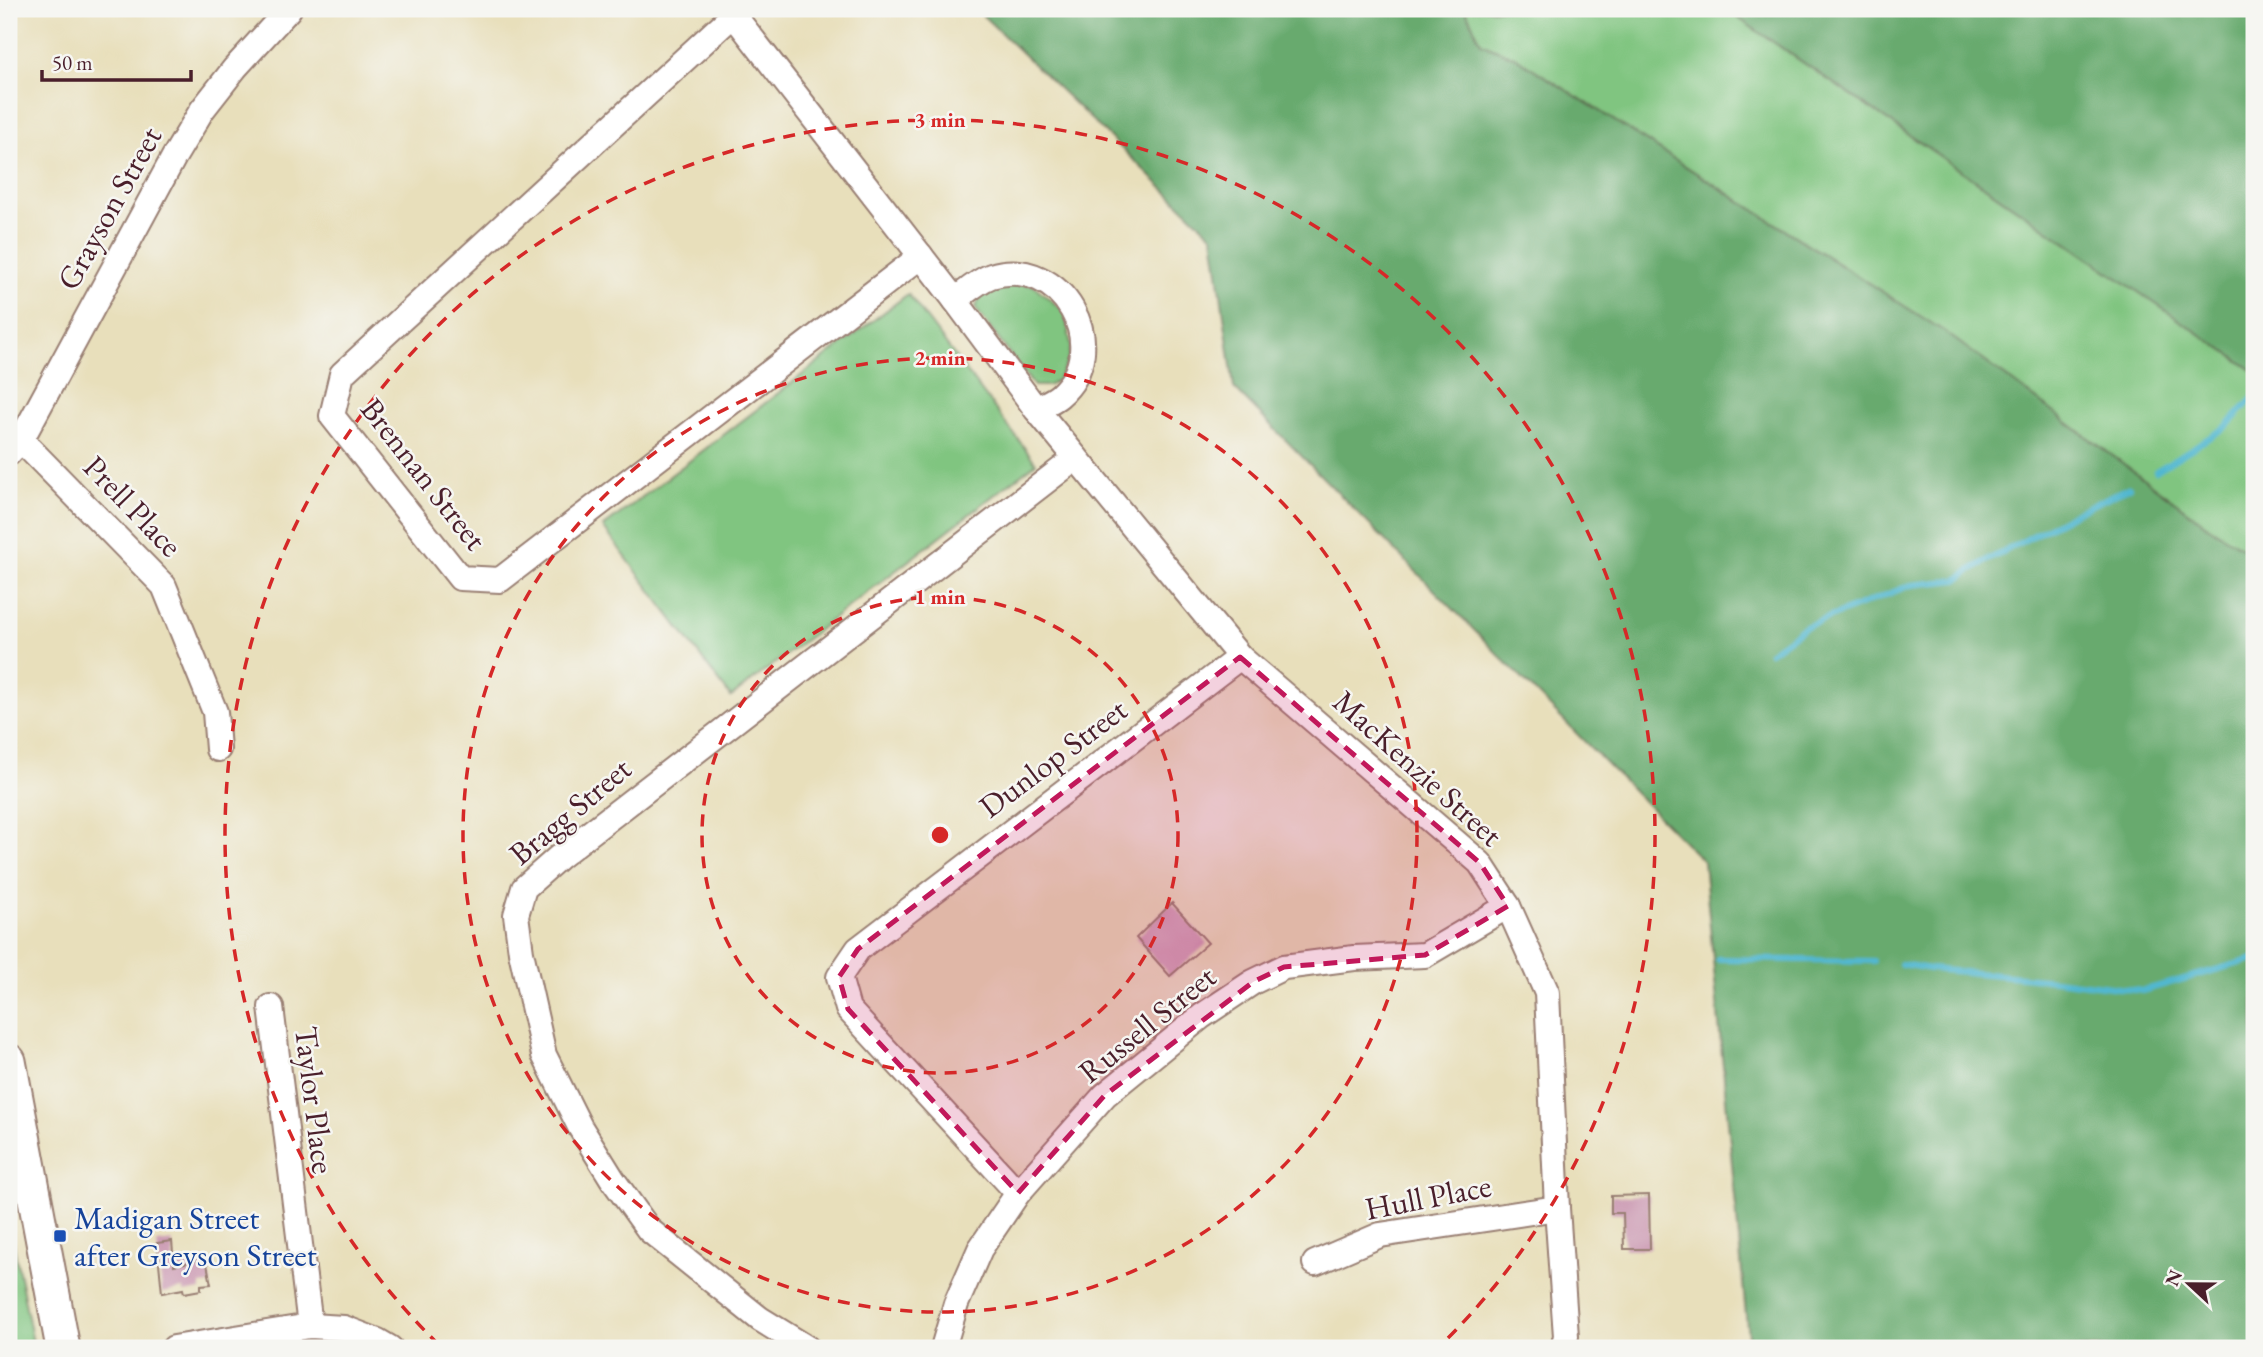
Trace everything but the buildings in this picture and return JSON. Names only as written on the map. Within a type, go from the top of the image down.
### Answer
[{"type":"street","name":"Grayson Street","points":[[15,447],[202,110],[235,68],[289,9]]},
{"type":"street","name":"Brennan Street","points":[[731,12],[342,374],[332,416],[460,578],[500,579],[921,257]]},
{"type":"street","name":"MacKenzie Street","points":[[731,12],[955,300],[1036,409],[1240,657],[1480,863],[1508,906],[1547,993],[1566,1336],[1563,1348]]},
{"type":"street","points":[[955,300],[979,281],[993,276],[1014,274],[1036,277],[1060,292],[1070,304],[1081,331],[1080,360],[1068,386],[1058,397],[1036,409]]},
{"type":"street","name":"Prell Place","points":[[15,447],[164,586],[215,712],[218,749]]},
{"type":"street","name":"Bragg Street","points":[[807,1348],[760,1319],[649,1230],[580,1127],[544,1055],[521,952],[516,915],[524,888],[559,857],[1076,458]]},
{"type":"street","name":"Dunlop Street","points":[[1018,1193],[848,1009],[839,977],[858,949],[1240,657]]},
{"type":"street","name":"Russell Street","points":[[943,1348],[956,1304],[981,1248],[1018,1193],[1105,1096],[1202,1016],[1253,982],[1284,967],[1354,958],[1425,956],[1508,906]]},
{"type":"street","name":"Taylor Place","points":[[271,1007],[310,1325]]},
{"type":"street","points":[[9,1061],[63,1348]]},
{"type":"street","name":"Hull Place","points":[[1315,1263],[1380,1234],[1558,1208]]},
{"type":"street","points":[[174,1348],[310,1325],[344,1328],[390,1348]]},
{"type":"highlighted area","points":[[1240,657],[1480,863],[1508,906],[1425,955],[1284,967],[1253,982],[1105,1095],[1018,1193],[848,1009],[839,977],[858,949]]},
{"type":"green space","points":[[976,9],[1465,9],[1481,43],[1516,58],[1945,332],[2209,527],[2254,555],[2254,1348],[1749,1348],[1704,862],[1234,388],[1213,236]]},
{"type":"green space","points":[[1465,9],[1725,9],[2254,371],[2254,555],[2209,527],[1945,332],[1516,58],[1481,43]]},
{"type":"green space","points":[[1725,9],[2254,9],[2254,371]]},
{"type":"green space","points":[[999,283],[1033,285],[1065,312],[1071,345],[1068,360],[1058,380],[1048,386],[1034,386],[975,308],[984,291]]},
{"type":"green space","points":[[908,294],[1036,463],[731,697],[603,527]]},
{"type":"green space","points":[[9,1221],[34,1348],[9,1348]]},
{"type":"waterway","points":[[2156,471],[2226,427],[2254,397]]},
{"type":"waterway","points":[[1770,652],[1805,627],[1911,585],[1957,580],[1977,566],[2073,514],[2130,487]]},
{"type":"waterway","points":[[1718,959],[1873,961]]},
{"type":"waterway","points":[[1901,964],[2142,991],[2254,959]]},
{"type":"place","name":"Madigan Street after Greyson Street","points":[[60,1236]]}]
